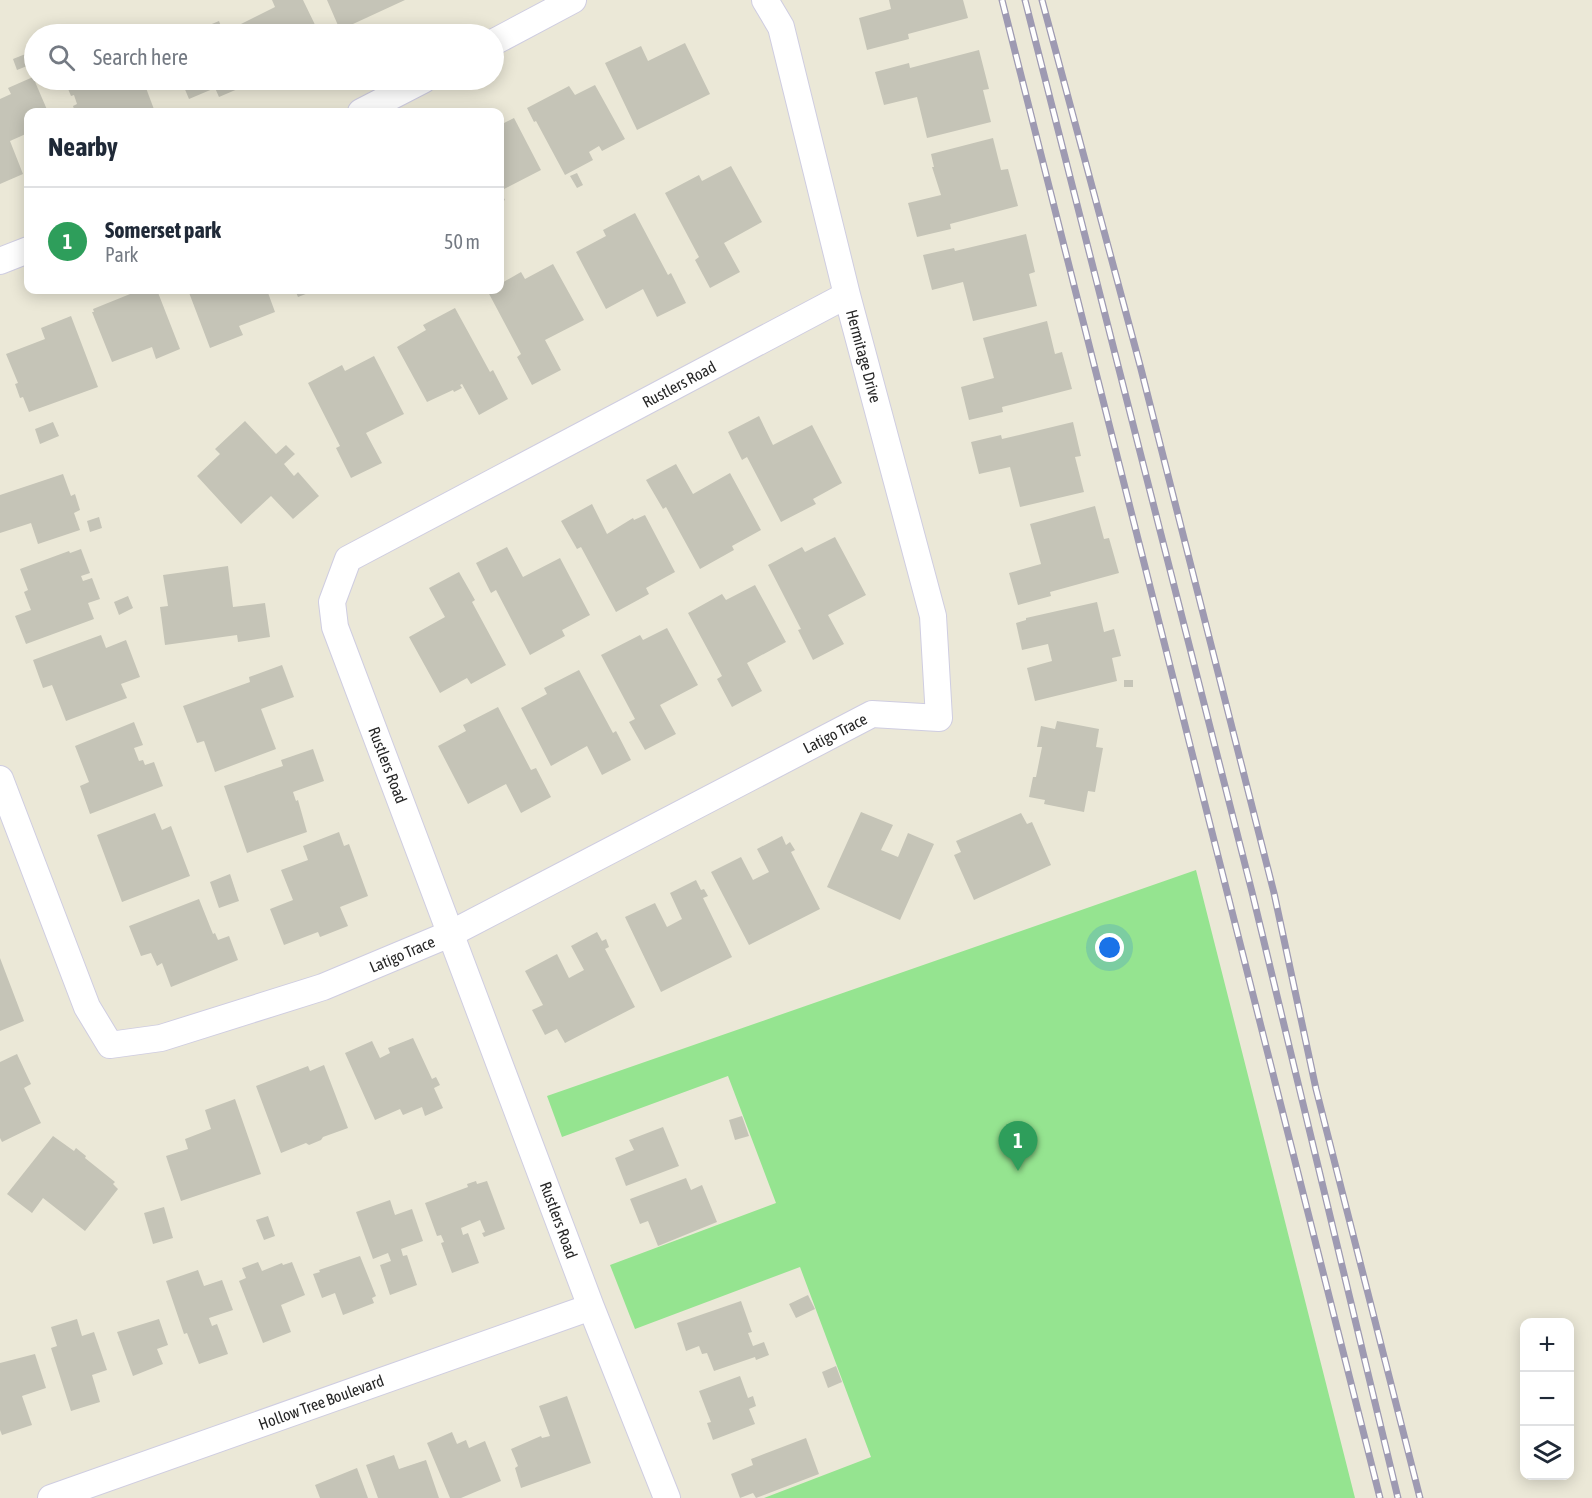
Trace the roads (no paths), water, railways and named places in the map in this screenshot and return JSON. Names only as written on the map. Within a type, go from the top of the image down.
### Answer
[{"type":"street","points":[[504,37],[573,0]]},
{"type":"street","name":"Hermitage Drive","points":[[765,0],[781,27],[847,295],[933,616],[939,718]]},
{"type":"street","points":[[370,108],[404,90]]},
{"type":"street","points":[[0,261],[24,252]]},
{"type":"street","name":"Rustlers Road","points":[[666,1498],[591,1307],[335,627],[332,602],[348,559],[847,295]]},
{"type":"street","name":"Latigo Trace","points":[[0,779],[87,1007],[110,1045],[161,1038],[323,987],[452,933],[872,714],[939,718]]},
{"type":"street","name":"Hollow Tree Boulevard","points":[[51,1498],[591,1307]]},
{"type":"railway","points":[[1002,0],[1380,1498]]},
{"type":"railway","points":[[1025,0],[1252,892],[1398,1498]]},
{"type":"railway","points":[[1042,0],[1141,369],[1274,893],[1316,1089],[1420,1498]]},
{"type":"place","name":"Somerset park","points":[[1018,1171]]}]
